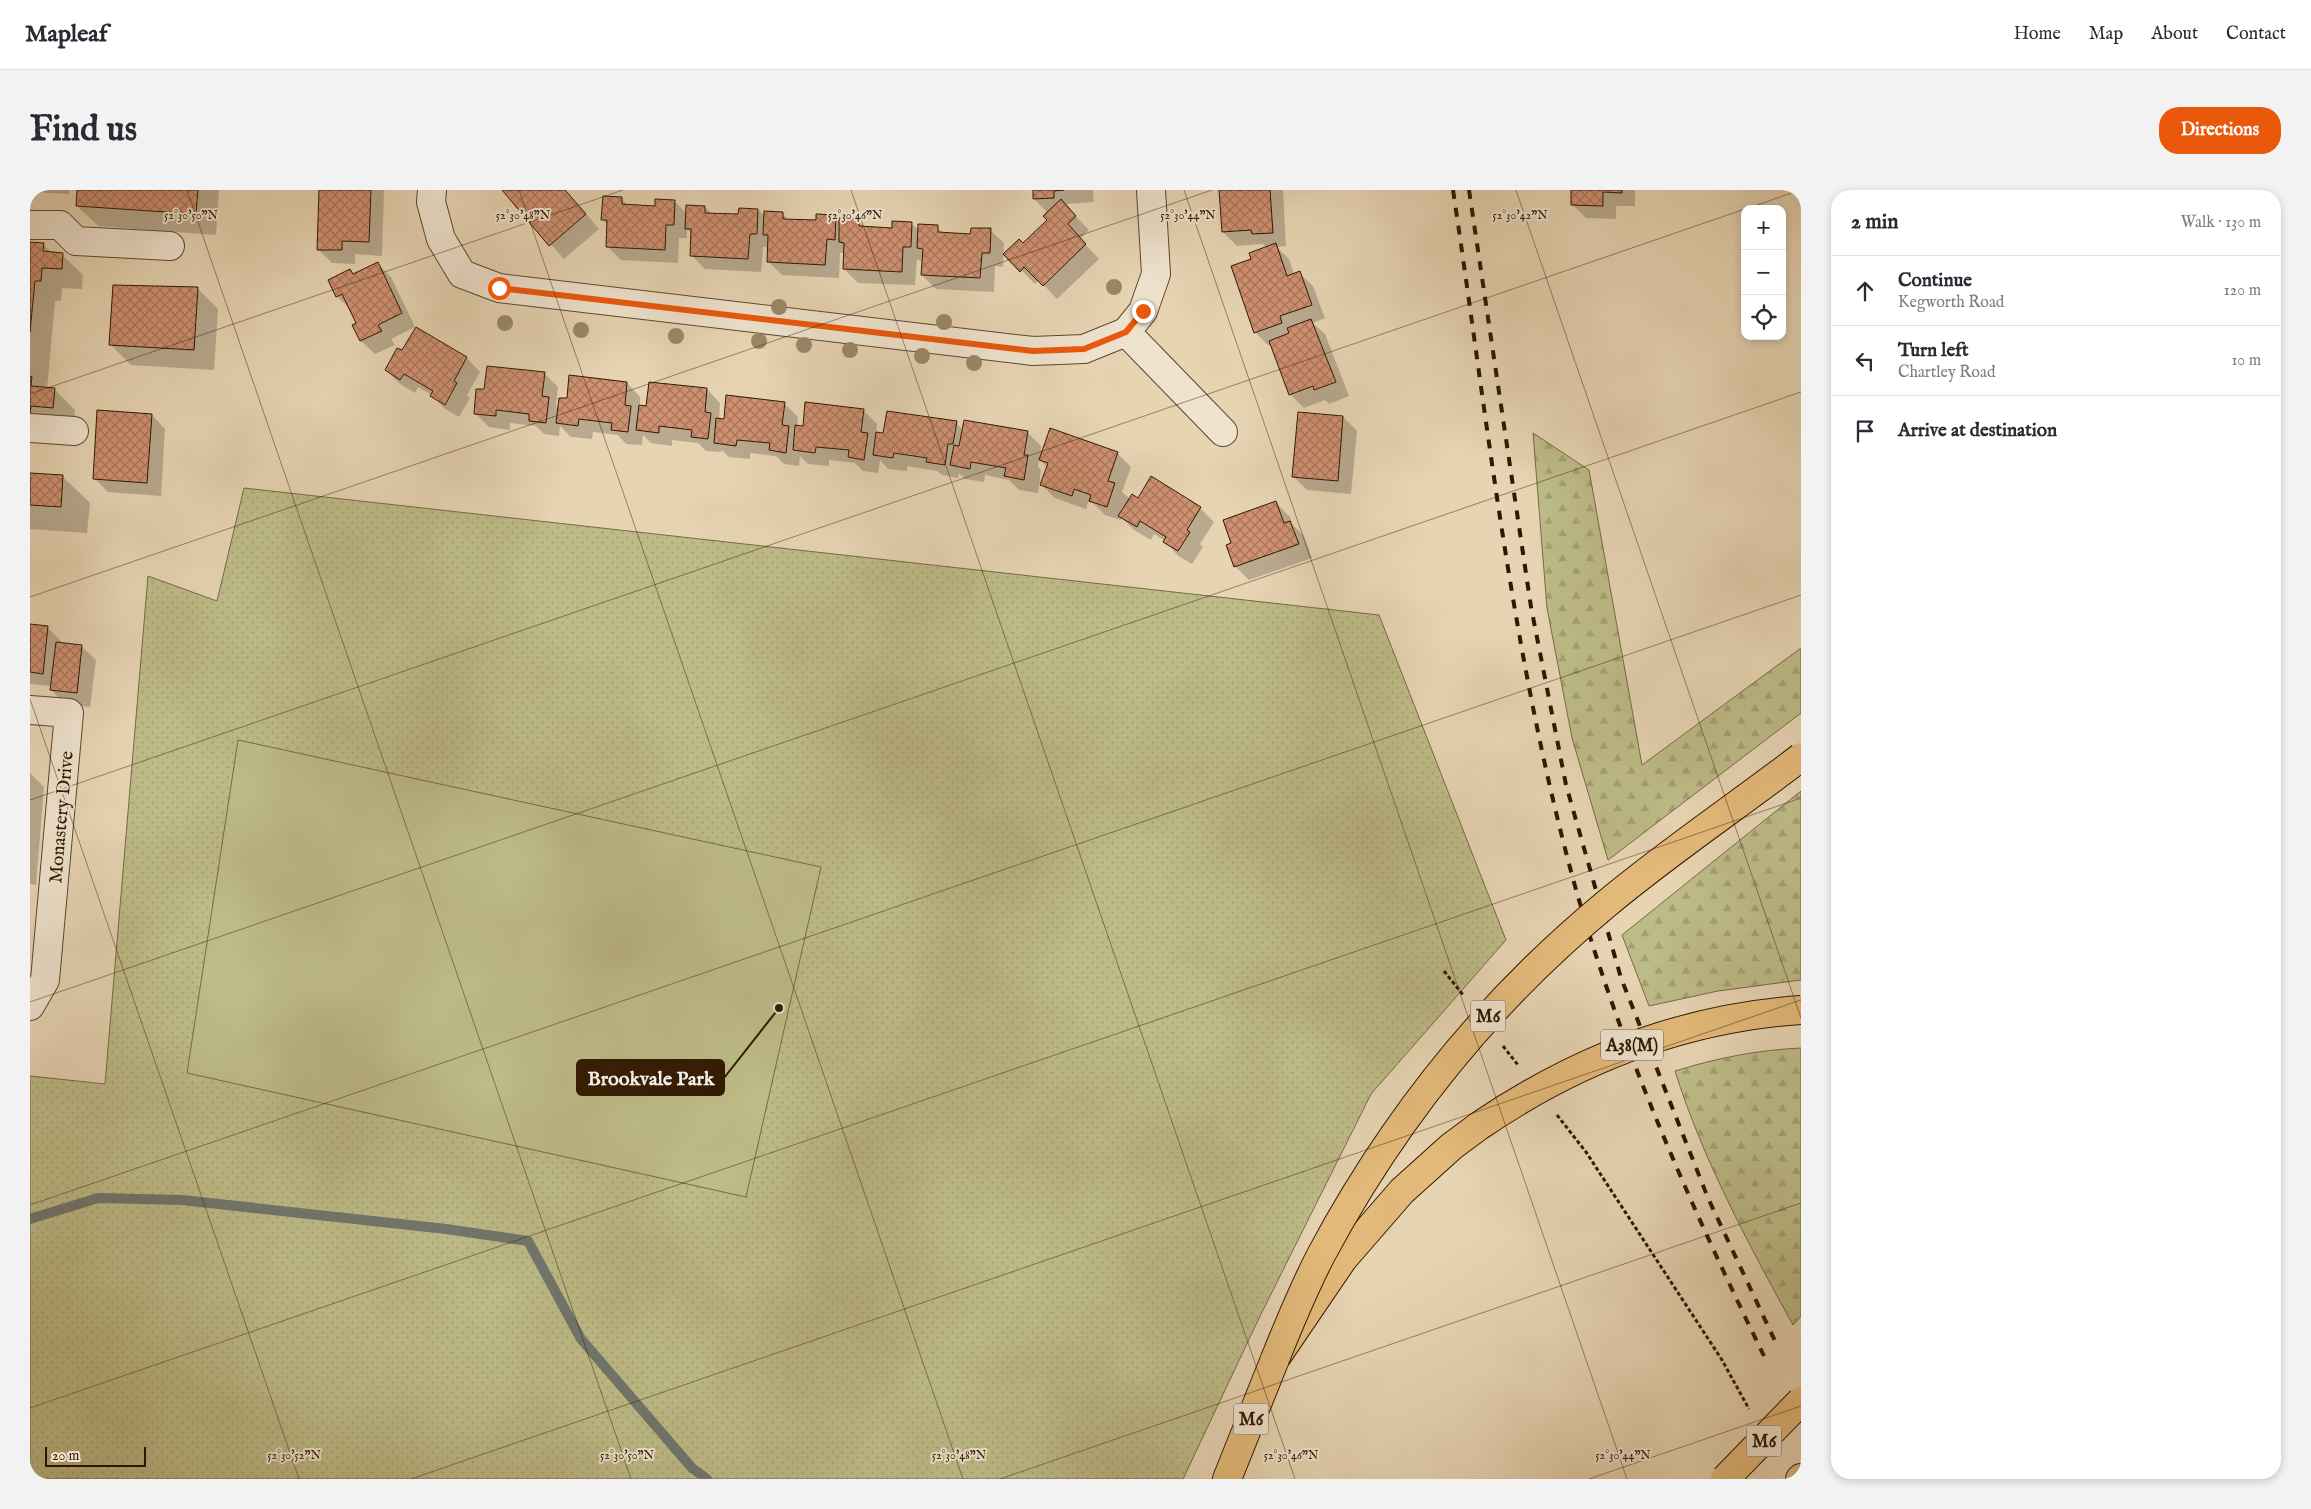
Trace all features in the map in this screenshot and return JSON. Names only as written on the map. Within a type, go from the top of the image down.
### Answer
[{"type":"highway","name":"M6","points":[[1227,1479],[1275,1359],[1321,1256],[1348,1207],[1390,1140],[1426,1089],[1470,1035],[1525,977],[1604,905],[1801,758]]},
{"type":"highway","name":"A38(M)","points":[[1275,1359],[1343,1259],[1379,1215],[1439,1157],[1503,1110],[1552,1081],[1630,1046],[1712,1022],[1801,1010]]},
{"type":"highway","name":"M6","points":[[1726,1479],[1801,1401]]},
{"type":"street","points":[[432,190],[431,202],[441,239],[462,274],[499,288],[1033,351],[1084,349],[1126,332],[1143,311],[1156,274],[1151,190]]},
{"type":"street","points":[[30,224],[60,225],[76,241],[170,246]]},
{"type":"street","points":[[1126,332],[1223,432]]},
{"type":"street","points":[[30,428],[74,431]]},
{"type":"street","name":"Monastery Drive","points":[[30,710],[69,713],[45,980],[30,1006]]},
{"type":"path","points":[[1444,971],[1469,1003]]},
{"type":"path","points":[[1500,1042],[1518,1066]]},
{"type":"path","points":[[1555,1113],[1586,1152],[1722,1360],[1750,1411]]},
{"type":"green space","points":[[1533,433],[1589,470],[1642,765],[1801,648],[1801,713],[1608,860],[1572,738],[1547,608]]},
{"type":"green space","points":[[244,488],[1379,615],[1506,940],[1371,1094],[1261,1314],[1183,1479],[30,1479],[30,1076],[105,1084],[148,576],[217,601]]},
{"type":"green space","points":[[238,740],[821,867],[746,1197],[187,1073]]},
{"type":"green space","points":[[1801,791],[1801,980],[1718,991],[1649,1006],[1622,935]]},
{"type":"green space","points":[[1801,1048],[1801,1316],[1793,1325],[1743,1232],[1713,1169],[1686,1104],[1675,1071],[1737,1055]]},
{"type":"building","points":[[77,190],[198,190],[196,214],[76,206]]},
{"type":"building","points":[[319,190],[371,190],[369,242],[342,241],[342,250],[317,250]]},
{"type":"building","points":[[502,190],[565,190],[586,214],[549,246]]},
{"type":"building","points":[[1033,190],[1064,190],[1054,191],[1054,198],[1033,199]]},
{"type":"building","points":[[1219,190],[1270,190],[1273,233],[1252,234],[1251,230],[1222,232]]},
{"type":"building","points":[[1571,190],[1622,190],[1622,193],[1603,192],[1603,206],[1571,205]]},
{"type":"building","points":[[603,196],[622,197],[622,204],[655,206],[655,199],[675,200],[674,225],[666,225],[665,250],[606,247],[607,220],[601,220]]},
{"type":"building","points":[[1061,199],[1076,216],[1068,224],[1086,244],[1043,286],[1024,267],[1020,272],[1003,254],[1019,239],[1023,243],[1047,220],[1043,216]]},
{"type":"building","points":[[686,205],[705,206],[705,213],[738,214],[739,208],[758,209],[757,234],[750,234],[748,259],[690,256],[691,229],[685,229]]},
{"type":"building","points":[[764,211],[783,212],[783,219],[816,220],[816,214],[836,215],[835,240],[827,239],[825,265],[767,262],[768,235],[763,235]]},
{"type":"building","points":[[839,218],[859,219],[859,226],[892,228],[892,221],[912,222],[911,247],[903,247],[902,272],[843,269],[844,243],[839,242]]},
{"type":"building","points":[[918,224],[938,225],[938,232],[970,234],[971,228],[991,228],[990,253],[982,253],[980,278],[921,275],[923,249],[917,248]]},
{"type":"building","points":[[30,242],[44,243],[43,251],[63,253],[62,269],[42,268],[41,281],[35,281],[30,332]]},
{"type":"building","points":[[1276,243],[1287,276],[1300,271],[1312,305],[1280,316],[1282,323],[1254,333],[1231,266],[1251,259],[1249,253]]},
{"type":"building","points":[[378,262],[402,313],[378,325],[382,331],[360,341],[352,325],[356,323],[342,294],[336,297],[328,280],[350,269],[353,274]]},
{"type":"building","points":[[113,285],[198,287],[194,350],[109,345]]},
{"type":"building","points":[[1311,319],[1336,382],[1314,390],[1313,386],[1289,395],[1269,341],[1289,333],[1287,328]]},
{"type":"building","points":[[416,327],[467,357],[454,381],[457,383],[445,405],[430,396],[433,391],[404,374],[400,380],[385,370],[397,348],[402,350]]},
{"type":"building","points":[[487,366],[545,372],[542,396],[549,397],[546,423],[529,421],[529,414],[496,410],[496,416],[474,414],[476,389],[484,389]]},
{"type":"building","points":[[569,375],[627,382],[625,405],[631,406],[628,432],[611,430],[612,423],[579,419],[578,426],[556,423],[559,398],[567,398]]},
{"type":"building","points":[[30,376],[32,377],[31,386],[55,388],[53,408],[31,406],[30,414]]},
{"type":"building","points":[[649,382],[707,388],[705,412],[711,413],[708,439],[691,437],[692,430],[659,426],[659,433],[636,430],[639,405],[646,406]]},
{"type":"building","points":[[726,395],[785,402],[782,425],[789,426],[786,453],[769,450],[770,443],[737,440],[736,446],[714,443],[716,418],[724,419]]},
{"type":"building","points":[[805,402],[864,409],[861,432],[868,433],[864,460],[848,457],[849,450],[816,447],[815,453],[793,450],[795,425],[803,426]]},
{"type":"building","points":[[97,410],[152,414],[147,483],[93,479]]},
{"type":"building","points":[[887,411],[957,421],[953,444],[948,444],[945,465],[926,462],[927,458],[894,453],[893,458],[873,455],[876,432],[883,433]]},
{"type":"building","points":[[1298,412],[1343,416],[1338,481],[1292,477]]},
{"type":"building","points":[[964,420],[1028,431],[1024,455],[1028,455],[1024,480],[1004,476],[1006,468],[971,462],[970,469],[950,465],[954,445],[959,446]]},
{"type":"building","points":[[1050,428],[1118,452],[1108,481],[1115,483],[1107,507],[1089,501],[1091,495],[1074,489],[1072,496],[1040,485],[1048,463],[1039,460]]},
{"type":"building","points":[[30,473],[63,475],[61,507],[30,505]]},
{"type":"building","points":[[1151,476],[1201,507],[1187,530],[1190,532],[1178,551],[1163,542],[1166,537],[1140,521],[1137,527],[1118,516],[1132,494],[1138,498]]},
{"type":"building","points":[[1276,501],[1284,523],[1290,521],[1299,544],[1234,567],[1226,545],[1231,543],[1223,520]]},
{"type":"building","points":[[30,624],[48,626],[43,674],[30,672]]},
{"type":"building","points":[[56,642],[82,645],[77,693],[50,690]]},
{"type":"waterway","points":[[30,1219],[98,1198],[182,1200],[446,1229],[528,1241],[581,1339],[692,1468],[707,1479]]},
{"type":"railway","points":[[1453,190],[1490,452],[1518,627],[1534,714],[1575,886],[1593,947],[1659,1126],[1710,1242],[1764,1356]]},
{"type":"railway","points":[[1469,190],[1531,607],[1566,785],[1621,978],[1708,1198],[1775,1341]]},
{"type":"place","name":"Brookvale Park","points":[[779,1008]]},
{"type":"route","points":[[499,288],[1033,351],[1084,349],[1126,332],[1143,311]]}]
